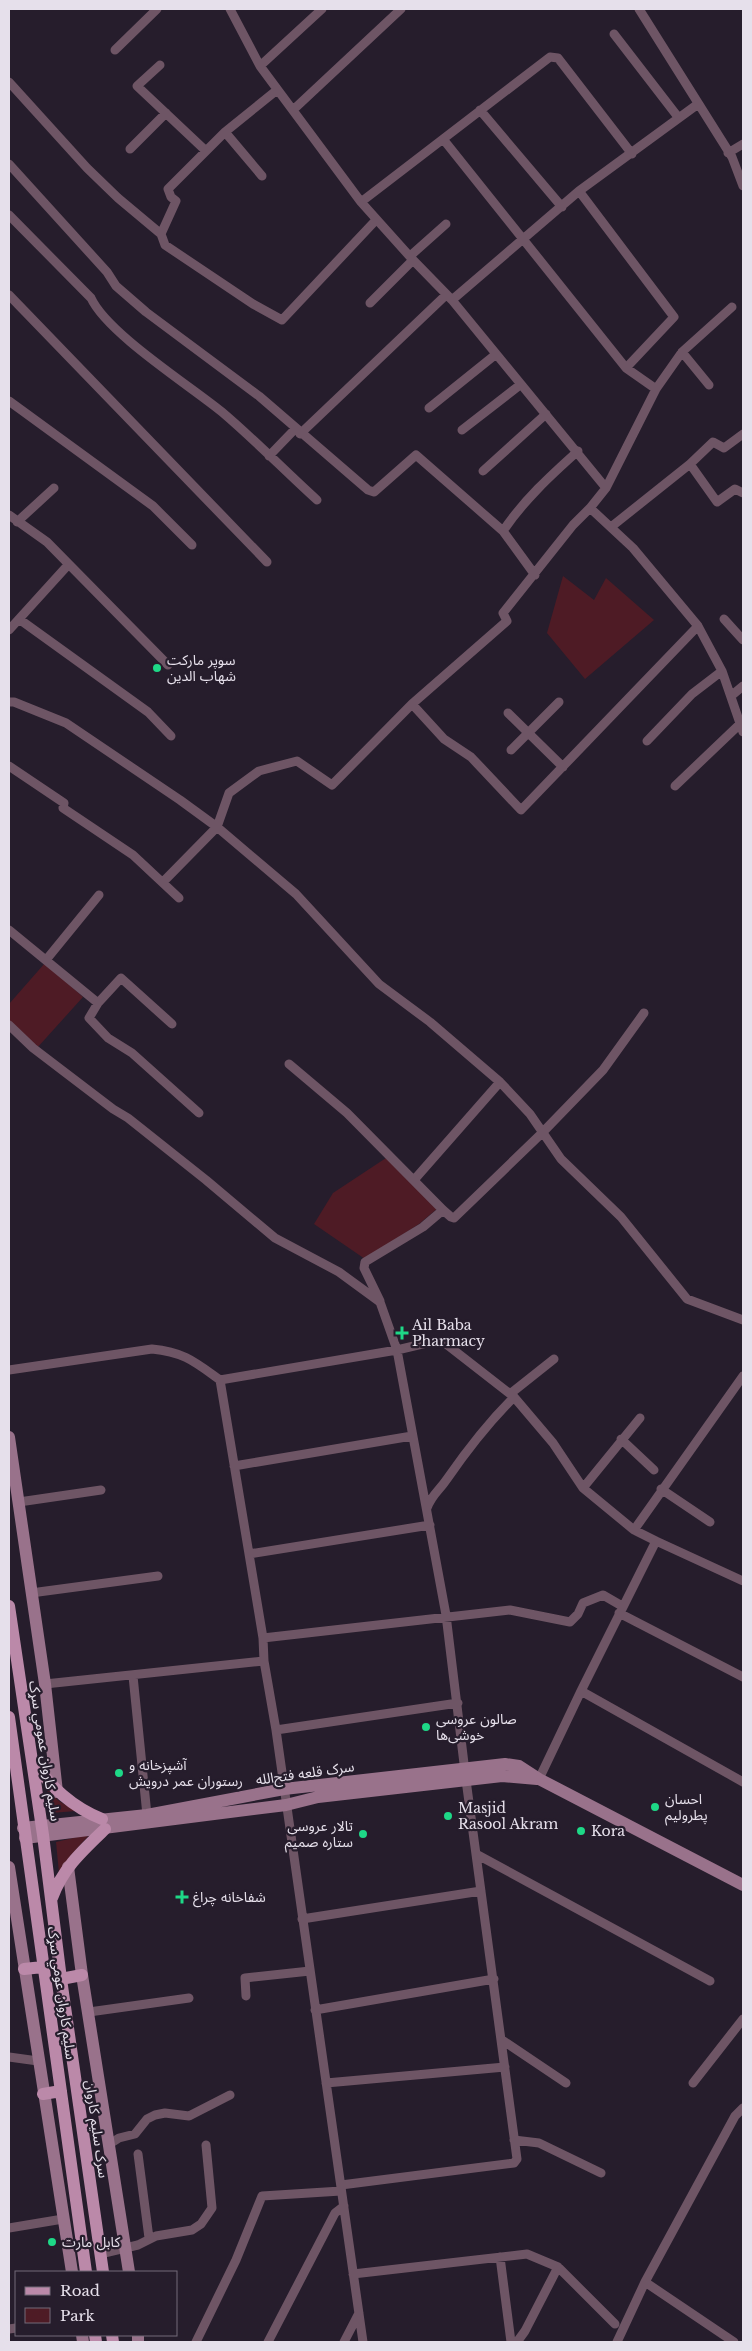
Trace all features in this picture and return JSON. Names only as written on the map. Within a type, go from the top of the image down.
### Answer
[{"type":"main road","name":"سلیم کاروان عمومي سړک","points":[[9,1606],[51,1900]]},
{"type":"main road","name":"سلیم کاروان عومي سړک","points":[[9,1717],[86,2271]]},
{"type":"main road","points":[[31,1759],[57,1792],[103,1824],[59,1880],[51,1900]]},
{"type":"main road","name":"سرک سلیم کاروان","points":[[51,1900],[60,1979],[103,2271]]},
{"type":"main road","points":[[24,1969],[43,1966]]},
{"type":"main road","points":[[60,1979],[82,1975]]},
{"type":"main road","points":[[43,2094],[61,2091]]},
{"type":"street","points":[[115,50],[156,9]]},
{"type":"street","points":[[230,9],[260,66],[361,202],[449,297],[520,385],[578,451],[606,488]]},
{"type":"street","points":[[260,66],[322,9]]},
{"type":"street","points":[[293,110],[401,9]]},
{"type":"street","points":[[639,9],[730,155],[743,186]]},
{"type":"street","points":[[614,34],[678,117]]},
{"type":"street","points":[[361,202],[550,57],[558,58],[632,154]]},
{"type":"street","points":[[160,64],[137,86],[206,151]]},
{"type":"street","points":[[9,82],[112,192],[161,234],[166,245],[252,304],[282,320],[376,220]]},
{"type":"street","points":[[161,234],[176,200],[171,196],[168,189],[225,132],[277,90]]},
{"type":"street","points":[[269,456],[449,297],[523,239],[579,191],[698,104]]},
{"type":"street","points":[[480,110],[562,207]]},
{"type":"street","points":[[130,149],[166,113]]},
{"type":"street","points":[[225,132],[262,176]]},
{"type":"street","points":[[443,139],[626,368],[656,389]]},
{"type":"street","points":[[730,155],[743,144]]},
{"type":"street","points":[[730,155],[743,161]]},
{"type":"street","points":[[9,164],[107,272],[116,286],[146,312],[258,396],[368,490],[374,492],[416,455],[503,531],[535,575]]},
{"type":"street","points":[[579,191],[674,317],[626,368]]},
{"type":"street","points":[[9,215],[91,298],[96,309],[120,332],[221,411],[260,445],[269,456],[317,500]]},
{"type":"street","points":[[370,303],[446,224]]},
{"type":"street","points":[[9,296],[267,562]]},
{"type":"street","points":[[163,882],[218,827],[229,793],[259,771],[297,761],[332,785],[412,704],[507,621],[503,612],[535,575],[574,524],[606,488],[656,389],[682,352],[732,307]]},
{"type":"street","points":[[682,352],[708,385]]},
{"type":"street","points":[[429,408],[496,354]]},
{"type":"street","points":[[462,430],[520,385]]},
{"type":"street","points":[[9,401],[153,506],[192,545]]},
{"type":"street","points":[[483,471],[546,414]]},
{"type":"street","points":[[611,527],[690,464],[713,442],[724,448],[743,434]]},
{"type":"street","points":[[503,531],[540,485],[578,451]]},
{"type":"street","points":[[690,464],[717,502],[735,489],[743,493]]},
{"type":"street","points":[[17,522],[54,488]]},
{"type":"street","points":[[590,508],[633,548],[698,626],[722,670],[742,727],[675,786]]},
{"type":"street","points":[[9,515],[47,542],[168,665]]},
{"type":"street","points":[[9,630],[68,565]]},
{"type":"street","points":[[19,619],[148,712],[172,736]]},
{"type":"street","points":[[724,619],[743,640]]},
{"type":"street","points":[[412,704],[444,740],[471,757],[519,809],[523,808],[698,626]]},
{"type":"street","points":[[647,742],[692,694],[722,670]]},
{"type":"street","points":[[731,696],[743,686]]},
{"type":"street","points":[[9,702],[14,702],[66,723],[218,827],[296,894],[379,984],[430,1022],[500,1082],[530,1114],[561,1158],[621,1217],[687,1300],[743,1320]]},
{"type":"street","points":[[511,750],[559,702]]},
{"type":"street","points":[[508,713],[563,768]]},
{"type":"street","points":[[9,766],[64,803],[63,808],[133,855],[179,898]]},
{"type":"street","points":[[46,960],[99,895]]},
{"type":"street","points":[[9,930],[98,1003]]},
{"type":"street","points":[[172,1024],[121,978],[98,1003],[89,1018],[108,1038],[132,1053],[199,1113]]},
{"type":"street","points":[[289,1064],[347,1113],[443,1210],[454,1218],[542,1133],[603,1070],[644,1013]]},
{"type":"street","points":[[9,1025],[33,1048],[113,1109],[128,1118],[275,1238],[339,1272],[380,1302]]},
{"type":"street","points":[[414,1180],[500,1082]]},
{"type":"street","points":[[196,2342],[236,2260],[262,2196],[341,2188],[514,2163],[517,2158],[465,1775],[458,1703],[446,1615],[397,1350],[380,1302],[364,1268],[365,1262],[423,1228],[443,1210]]},
{"type":"street","points":[[9,1370],[152,1349],[172,1351],[191,1360],[220,1380],[397,1350],[435,1341],[446,1344],[512,1396],[553,1443],[583,1488],[634,1530],[743,1582]]},
{"type":"street","points":[[427,1508],[432,1495],[443,1484],[512,1396],[554,1359]]},
{"type":"street","points":[[634,1530],[743,1376]]},
{"type":"street","points":[[220,1380],[263,1638],[264,1661],[276,1730],[363,2342]]},
{"type":"street","points":[[583,1488],[640,1418]]},
{"type":"street","points":[[234,1466],[412,1436]]},
{"type":"street","points":[[9,1437],[45,1684],[57,1792]]},
{"type":"street","points":[[621,1439],[654,1470]]},
{"type":"street","points":[[662,1489],[710,1522]]},
{"type":"street","points":[[19,1502],[101,1490]]},
{"type":"street","points":[[249,1554],[430,1525]]},
{"type":"street","points":[[540,1779],[580,1691],[656,1541]]},
{"type":"street","points":[[31,1593],[158,1576]]},
{"type":"street","points":[[263,1638],[446,1615],[510,1610],[570,1622],[578,1614],[583,1603],[603,1595],[621,1610],[743,1677]]},
{"type":"street","points":[[45,1684],[264,1661]]},
{"type":"street","points":[[132,1676],[147,1815]]},
{"type":"street","points":[[580,1691],[743,1782]]},
{"type":"street","points":[[276,1730],[458,1703]]},
{"type":"street","name":"سرک قلعه فتح‌الله","points":[[24,1833],[286,1804],[465,1775],[505,1764],[519,1766],[540,1779],[743,1885]]},
{"type":"street","name":"سرک قلعه فتح‌الله","points":[[103,1824],[284,1789],[465,1775]]},
{"type":"street","points":[[476,1854],[710,1981]]},
{"type":"street","points":[[9,1867],[72,2271]]},
{"type":"street","points":[[68,1867],[82,1975],[90,2012],[108,2145],[129,2271]]},
{"type":"street","points":[[302,1919],[481,1891]]},
{"type":"street","points":[[246,1996],[245,1978],[310,1971]]},
{"type":"street","points":[[316,2010],[494,1978]]},
{"type":"street","points":[[90,2012],[189,1998]]},
{"type":"street","points":[[693,2083],[743,2019]]},
{"type":"street","points":[[502,2040],[566,2083]]},
{"type":"street","points":[[9,2057],[38,2061]]},
{"type":"street","points":[[326,2082],[505,2067]]},
{"type":"street","points":[[108,2145],[120,2138],[135,2134],[147,2119],[155,2115],[165,2113],[189,2116],[230,2095]]},
{"type":"street","points":[[617,2342],[645,2282],[735,2116],[743,2108]]},
{"type":"street","points":[[514,2140],[539,2143],[600,2173]]},
{"type":"street","points":[[100,2254],[142,2244],[150,2238],[192,2230],[202,2224],[212,2208],[206,2145]]},
{"type":"street","points":[[138,2154],[150,2238]]},
{"type":"street","points":[[268,2342],[335,2213],[344,2206]]},
{"type":"street","points":[[9,2228],[63,2219]]},
{"type":"street","points":[[353,2274],[527,2254],[558,2267],[615,2324]]},
{"type":"street","points":[[500,2257],[511,2342]]},
{"type":"street","points":[[517,2342],[525,2331],[558,2267]]},
{"type":"street","points":[[645,2282],[734,2342]]},
{"type":"street","points":[[344,2342],[359,2313]]},
{"type":"green space","points":[[563,576],[594,600],[606,578],[654,620],[585,679],[547,633]]},
{"type":"green space","points":[[45,963],[83,997],[37,1048],[9,1023],[9,1004]]},
{"type":"green space","points":[[386,1158],[439,1207],[419,1224],[365,1259],[314,1224],[333,1193]]},
{"type":"green space","points":[[47,1789],[59,1801],[76,1811],[51,1813]]},
{"type":"green space","points":[[90,1834],[71,1855],[59,1873],[56,1842]]},
{"type":"place","name":"سوپر مارکت شهاب الدین","points":[[157,668]]},
{"type":"place","name":"Ail Baba Pharmacy","points":[[402,1333]]},
{"type":"place","name":"صالون عروسی خوشی‌ها","points":[[426,1727]]},
{"type":"place","name":"آشپزخانه و رستوران عمر درویش","points":[[119,1773]]},
{"type":"place","name":"احسان پطرولیم","points":[[655,1807]]},
{"type":"place","name":"Masjid Rasool Akram","points":[[448,1816]]},
{"type":"place","name":"Kora","points":[[581,1831]]},
{"type":"place","name":"تالار عروسی ستاره صمیم","points":[[363,1834]]},
{"type":"place","name":"شفاخانه چراغ","points":[[182,1897]]},
{"type":"place","name":"کابل مارت","points":[[52,2242]]}]
